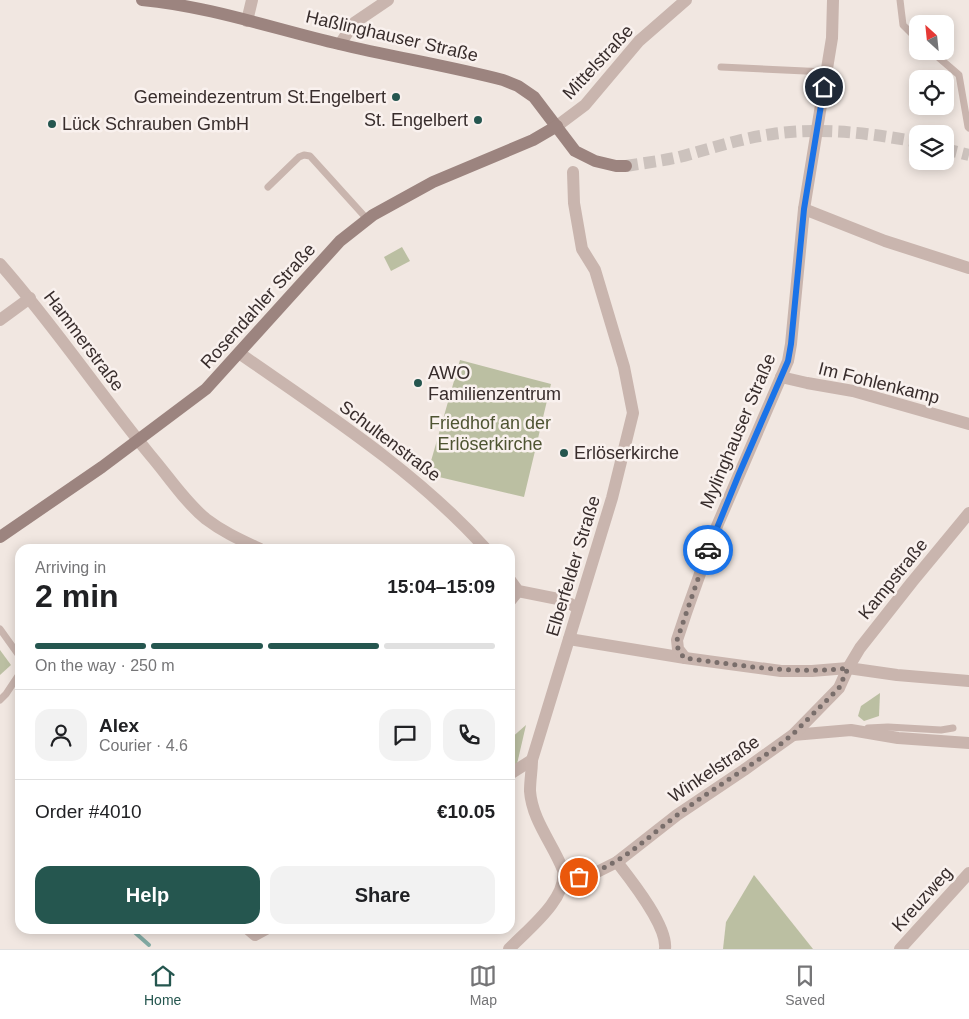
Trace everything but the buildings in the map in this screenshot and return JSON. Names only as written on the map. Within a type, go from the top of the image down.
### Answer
[{"type":"main road","name":"Haßlinghauser Straße","points":[[142,0],[164,2],[503,80],[528,91],[575,151],[606,164],[626,166]]},
{"type":"main road","name":"Rosendahler Straße","points":[[0,537],[206,390],[340,241],[367,219],[402,197],[534,140],[557,126]]},
{"type":"street","points":[[247,21],[252,0]]},
{"type":"street","points":[[340,44],[354,23],[388,0]]},
{"type":"street","name":"Mittelstraße","points":[[557,126],[585,105],[639,41],[686,0]]},
{"type":"street","name":"Mylinghauser Straße","points":[[684,658],[678,649],[677,640],[686,612],[717,526],[788,361],[804,209],[833,28],[833,0]]},
{"type":"street","name":"Elberfelder Straße","points":[[508,949],[554,902],[559,894],[564,876],[561,865],[538,820],[532,801],[530,783],[532,760],[612,498],[633,413],[624,367],[600,288],[594,270],[582,249],[574,203],[573,172]]},
{"type":"street","points":[[804,209],[885,241],[969,268]]},
{"type":"street","name":"Hammerstraße","points":[[0,264],[30,298],[138,440],[191,504],[206,519],[228,535],[249,544]]},
{"type":"street","points":[[0,320],[30,298]]},
{"type":"street","name":"Schultenstraße","points":[[239,353],[358,438],[429,492],[460,520],[482,544]]},
{"type":"street","name":"Im Fohlenkamp","points":[[781,376],[807,384],[853,391],[969,424]]},
{"type":"street","name":"Kampstraße","points":[[848,668],[860,648],[900,596],[969,514]]},
{"type":"street","points":[[515,585],[563,600],[578,608]]},
{"type":"street","points":[[569,639],[684,658],[781,671],[812,672],[848,668],[897,675],[969,681]]},
{"type":"street","name":"Winkelstraße","points":[[579,877],[595,873],[617,862],[677,815],[792,735],[839,688],[848,668]]},
{"type":"street","points":[[792,735],[851,730],[898,738],[969,743]]},
{"type":"street","points":[[515,771],[532,760]]},
{"type":"street","points":[[617,862],[659,922],[666,942],[665,949]]},
{"type":"street","name":"Kreuzweg","points":[[900,949],[969,873]]},
{"type":"lane","points":[[900,0],[903,25],[909,31]]},
{"type":"lane","points":[[942,60],[959,75],[969,128]]},
{"type":"lane","points":[[721,67],[827,72]]},
{"type":"lane","points":[[268,187],[304,154],[310,156],[367,219]]},
{"type":"lane","points":[[0,629],[15,650]]},
{"type":"lane","points":[[0,700],[15,680]]},
{"type":"lane","points":[[858,732],[868,728],[888,727],[942,730],[953,728]]},
{"type":"green space","points":[[402,247],[410,261],[391,271],[384,257]]},
{"type":"green space","name":"Friedhof an der Erlöserkirche","points":[[460,360],[551,384],[524,497],[439,477],[440,473],[429,468]]},
{"type":"green space","points":[[0,650],[11,665],[0,675]]},
{"type":"green space","points":[[880,693],[879,716],[864,721],[858,716],[861,706]]},
{"type":"green space","points":[[526,725],[517,764],[515,765],[515,735]]},
{"type":"green space","points":[[754,875],[813,949],[723,949],[726,922]]},
{"type":"waterway","points":[[137,934],[149,945]]},
{"type":"tunnel","points":[[626,166],[679,157],[749,138],[791,132],[845,132],[909,140]]},
{"type":"tunnel","points":[[954,151],[969,155]]},
{"type":"way so far","points":[[579,877],[595,873],[617,862],[677,815],[778,746],[792,735],[839,688],[848,668],[812,672],[781,671],[684,658],[678,649],[677,640],[708,550]]},
{"type":"place","name":"Gemeindezentrum St.Engelbert","points":[[396,97]]},
{"type":"place","name":"St. Engelbert","points":[[478,120]]},
{"type":"place","name":"Lück Schrauben GmbH","points":[[52,124]]},
{"type":"place","name":"AWO Familienzentrum","points":[[418,383]]},
{"type":"place","name":"Erlöserkirche","points":[[564,453]]},
{"type":"route","points":[[708,550],[788,361],[804,209],[824,87]]}]
